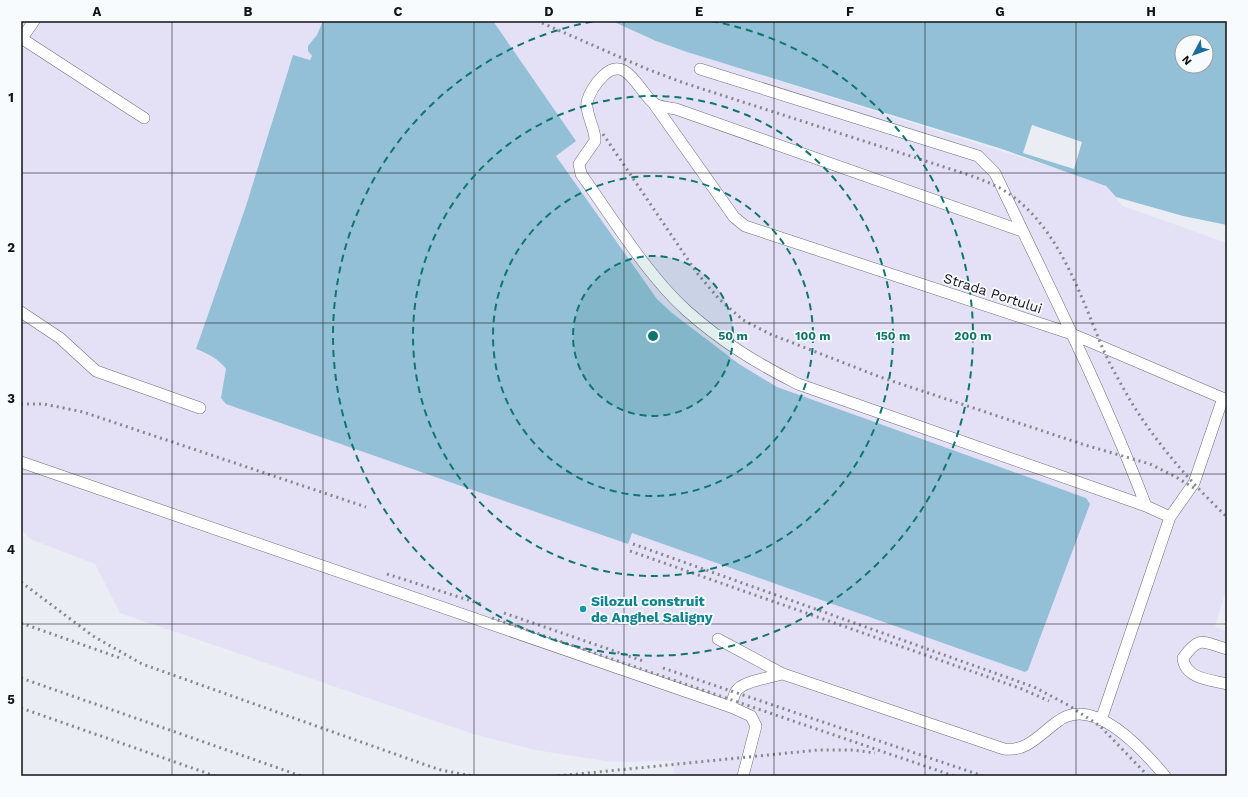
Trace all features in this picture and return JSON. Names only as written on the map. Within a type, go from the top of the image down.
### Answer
[{"type":"lane","points":[[34,21],[22,38],[144,118]]},
{"type":"lane","points":[[1022,230],[676,109],[654,104],[630,74],[624,70],[616,69],[606,73],[594,85],[587,103],[596,141],[579,164],[581,174],[654,275],[686,310],[716,335],[758,364],[798,384],[1146,506],[1170,517]]},
{"type":"lane","points":[[700,69],[978,156],[995,173],[1072,334],[1127,456],[1146,506]]},
{"type":"lane","name":"Strada Portului","points":[[654,104],[734,217],[744,226],[1072,334],[1225,399]]},
{"type":"lane","points":[[21,312],[60,338],[96,371],[200,408]]},
{"type":"lane","points":[[1101,720],[1170,517],[1194,483],[1225,399]]},
{"type":"lane","points":[[21,462],[731,707],[751,716],[756,726],[743,776]]},
{"type":"lane","points":[[718,639],[783,674],[1004,749],[1012,750],[1027,745],[1063,717],[1073,714],[1085,715],[1111,724],[1134,742],[1165,776]]},
{"type":"lane","points":[[1227,649],[1200,641],[1194,643],[1183,658],[1184,665],[1191,674],[1227,684]]},
{"type":"lane","points":[[731,707],[738,689],[748,684],[783,674]]},
{"type":"shaded area","points":[[21,21],[612,21],[669,46],[1102,183],[1123,206],[1227,243],[1227,586],[1215,627],[1227,631],[1227,776],[678,776],[673,772],[674,768],[672,761],[612,762],[535,750],[473,734],[120,613],[95,564],[30,539],[21,530]]},
{"type":"water","points":[[323,21],[493,21],[576,141],[556,156],[657,299],[672,313],[739,364],[777,387],[1086,498],[1090,504],[1028,670],[1025,672],[632,533],[628,544],[226,404],[221,398],[226,369],[220,362],[196,349],[246,206],[293,55],[310,60],[312,56],[308,51],[308,46],[317,35]]},
{"type":"water","points":[[612,21],[1227,21],[1227,225],[1183,216],[1116,197],[1106,186],[1002,149],[687,52],[656,41]]},
{"type":"pier","points":[[1032,125],[1082,142],[1074,169],[1023,153]]},
{"type":"railway","points":[[542,23],[647,69],[684,83],[973,177],[1000,188],[1020,202],[1037,219],[1051,238],[1064,260],[1075,282],[1106,356],[1140,416],[1175,462],[1227,517]]},
{"type":"railway","points":[[603,134],[697,273],[719,299],[743,320],[770,334],[880,377],[1085,445],[1150,464],[1194,488]]},
{"type":"railway","points":[[21,404],[44,404],[83,412],[366,507]]},
{"type":"railway","points":[[633,544],[1034,687],[1068,705],[1100,726],[1148,776]]},
{"type":"railway","points":[[630,551],[1022,689],[1049,701]]},
{"type":"railway","points":[[387,574],[484,605]]},
{"type":"railway","points":[[21,582],[93,636],[142,664],[423,764],[441,770],[473,776]]},
{"type":"railway","points":[[504,613],[643,661]]},
{"type":"railway","points":[[492,618],[954,776]]},
{"type":"railway","points":[[21,623],[123,659]]},
{"type":"railway","points":[[663,668],[983,776]]},
{"type":"railway","points":[[21,678],[301,776]]},
{"type":"railway","points":[[21,708],[215,776]]},
{"type":"railway","points":[[558,776],[818,750],[853,750],[875,753]]},
{"type":"place","name":"Silozul construit de Anghel Saligny","points":[[583,609]]}]
